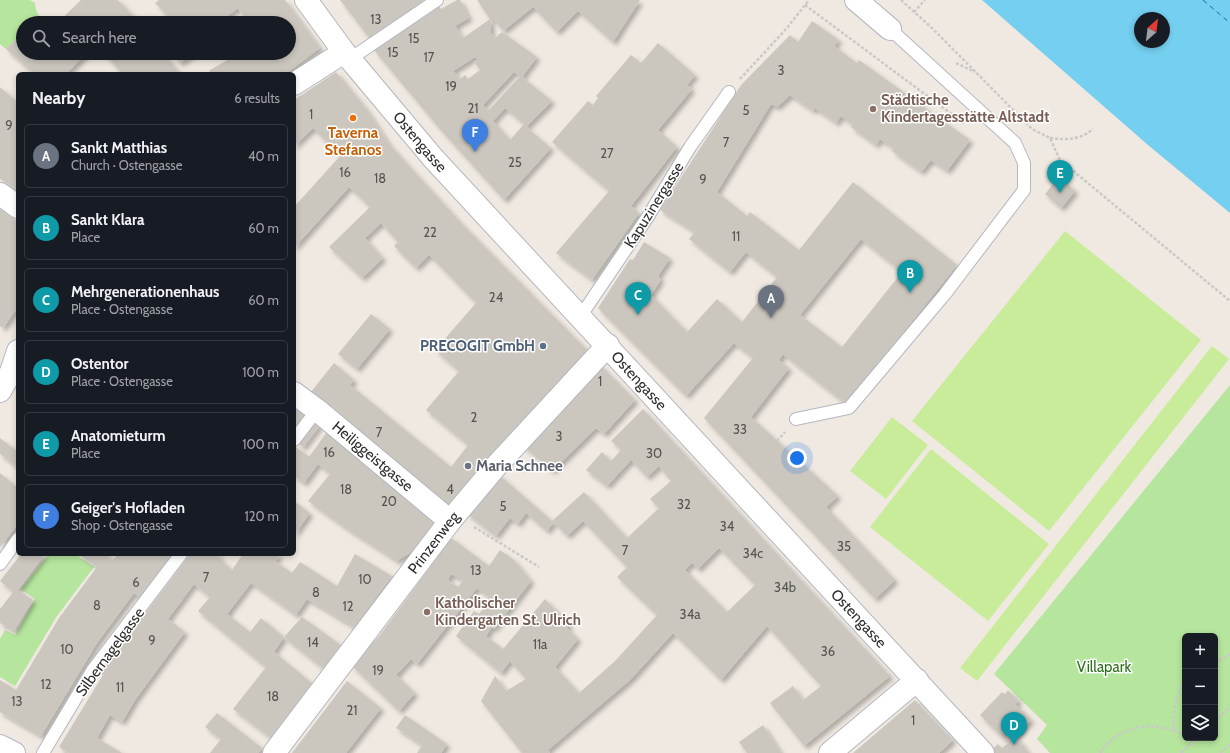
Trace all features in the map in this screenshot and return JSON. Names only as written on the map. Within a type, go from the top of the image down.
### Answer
[{"type":"street","name":"Ostengasse","points":[[306,0],[347,56],[433,158],[917,680],[975,750]]},
{"type":"street","points":[[856,0],[890,29]]},
{"type":"street","points":[[296,83],[347,56]]},
{"type":"street","points":[[0,194],[16,206]]},
{"type":"street","name":"Prinzenweg","points":[[274,753],[453,518],[497,465],[608,346]]},
{"type":"street","points":[[0,391],[16,358]]},
{"type":"street","name":"Heiliggeistgasse","points":[[296,394],[453,518]]},
{"type":"street","points":[[830,753],[917,680]]},
{"type":"street","points":[[0,746],[14,753]]},
{"type":"lane","points":[[347,56],[437,0]]},
{"type":"lane","points":[[796,420],[849,408],[945,294],[1024,190],[1024,163],[1015,143],[890,29]]},
{"type":"lane","name":"Kapuzinergasse","points":[[580,317],[647,218],[690,147],[729,92]]},
{"type":"lane","points":[[296,437],[317,410]]},
{"type":"lane","points":[[0,564],[16,542]]},
{"type":"lane","name":"Silbernagelgasse","points":[[43,753],[92,671],[179,556]]},
{"type":"path","points":[[729,92],[787,28],[809,0]]},
{"type":"path","points":[[901,0],[1032,129],[1050,138],[1066,140],[1084,136],[1093,129]]},
{"type":"path","points":[[914,12],[925,0]]},
{"type":"path","points":[[805,5],[967,126]]},
{"type":"path","points":[[1050,138],[1060,160],[1230,301]]},
{"type":"path","points":[[453,518],[539,567]]},
{"type":"path","points":[[1218,661],[1230,654]]},
{"type":"path","points":[[1174,730],[1174,711],[1177,696],[1182,688]]},
{"type":"path","points":[[1218,718],[1230,707]]},
{"type":"path","points":[[1100,753],[1105,745],[1115,737],[1132,730],[1149,726],[1174,730],[1182,734]]},
{"type":"path","points":[[1183,752],[1192,741]]},
{"type":"path","points":[[1220,753],[1230,744]]},
{"type":"green space","points":[[0,0],[30,0],[35,3],[39,16],[16,16],[16,39],[6,49],[0,44]]},
{"type":"green space","points":[[1065,231],[1201,340],[1049,531],[912,421]]},
{"type":"green space","points":[[1212,346],[1229,359],[977,681],[960,668]]},
{"type":"green space","name":"Villapark","points":[[1230,385],[1230,753],[1050,753],[1037,739],[1047,725],[994,674]]},
{"type":"green space","points":[[892,417],[928,445],[886,499],[850,471]]},
{"type":"green space","points":[[931,449],[1049,544],[988,621],[870,527]]},
{"type":"green space","points":[[47,556],[78,556],[94,567],[57,616],[15,686],[0,677],[0,639],[5,630],[15,635],[35,599],[21,589]]},
{"type":"water","points":[[982,0],[1230,0],[1230,213],[1148,145]]},
{"type":"building","points":[[81,0],[118,0],[133,16],[64,16]]},
{"type":"building","points":[[159,0],[285,0],[320,48],[288,72],[210,72],[210,70],[228,60],[296,60],[296,16],[243,16],[238,8],[227,16],[167,16],[155,3]]},
{"type":"building","points":[[340,0],[424,0],[370,39]]},
{"type":"building","points":[[457,0],[460,0],[469,18],[455,26],[463,38],[490,19],[477,0],[640,0],[613,42],[578,11],[557,32],[533,7],[503,31],[493,18],[491,20],[491,33],[495,38],[502,32],[537,57],[522,77],[552,101],[526,127],[551,148],[504,200],[439,128],[374,50],[439,6],[441,9]],"holes":[[[475,57],[478,60],[474,62],[480,70],[468,79],[465,75],[460,79],[453,71]],[[514,72],[520,76],[488,111],[483,105]],[[505,108],[524,124],[510,140],[493,121]]]},
{"type":"building","points":[[812,21],[839,40],[834,46],[857,63],[859,60],[970,140],[947,171],[931,160],[921,172],[892,151],[894,149],[880,139],[876,145],[851,127],[853,125],[841,116],[836,123],[815,108],[813,111],[790,95],[777,107],[771,104],[717,192],[747,216],[750,212],[799,250],[853,182],[957,265],[846,404],[783,354],[779,360],[789,368],[751,417],[838,496],[826,507],[895,580],[875,599],[704,418],[753,358],[734,343],[686,396],[598,308],[630,259],[633,260],[644,242],[670,258],[658,276],[661,279],[651,295],[687,332],[717,299],[742,322],[777,277],[746,252],[730,272],[689,239],[695,232],[660,210],[741,85],[790,35],[798,42]],"holes":[[[861,239],[902,272],[842,347],[800,315]]]},
{"type":"building","points":[[16,39],[16,58],[6,49]]},
{"type":"building","points":[[658,43],[695,75],[687,85],[692,89],[658,130],[677,147],[631,206],[639,213],[592,280],[556,253],[609,191],[552,142],[588,101],[593,105],[598,98],[596,96],[631,55],[641,63]]},
{"type":"building","points":[[18,60],[80,60],[68,72],[32,72]]},
{"type":"building","points":[[110,60],[169,60],[178,72],[120,72]]},
{"type":"building","points":[[336,72],[367,110],[389,144],[460,222],[591,354],[514,434],[511,432],[448,510],[307,397],[334,363],[354,380],[350,385],[451,467],[468,445],[426,410],[459,371],[435,350],[476,303],[429,255],[416,268],[394,246],[398,242],[381,223],[365,238],[383,258],[362,278],[329,247],[370,207],[349,187],[296,246],[296,205],[340,156],[313,128],[296,144],[296,99]]},
{"type":"building","points":[[0,87],[16,101],[16,189],[0,179]]},
{"type":"building","points":[[1059,177],[1075,191],[1061,208],[1045,194]]},
{"type":"building","points":[[0,209],[16,221],[16,310],[3,328],[0,326]]},
{"type":"building","points":[[371,314],[390,329],[357,369],[338,354]]},
{"type":"building","points":[[599,364],[635,400],[604,434],[596,428],[552,471],[522,445]]},
{"type":"building","points":[[296,400],[311,411],[296,430]]},
{"type":"building","points":[[643,409],[890,676],[804,746],[770,703],[793,686],[803,700],[821,686],[767,626],[721,680],[673,633],[631,679],[548,750],[550,753],[522,753],[481,701],[495,676],[506,691],[526,679],[510,661],[501,673],[456,636],[474,611],[479,614],[491,599],[477,588],[417,664],[411,659],[396,675],[415,693],[399,711],[351,665],[379,636],[433,563],[450,537],[489,566],[500,550],[514,560],[531,581],[494,629],[492,627],[486,636],[503,649],[545,599],[569,624],[567,628],[578,639],[555,667],[579,693],[615,661],[657,615],[617,577],[627,567],[583,521],[567,536],[554,522],[547,531],[526,513],[518,524],[510,518],[496,536],[466,513],[498,474],[552,521],[584,492],[627,538],[659,508],[650,499],[671,481],[659,466],[647,477],[631,460],[607,486],[586,470],[602,452],[611,461],[621,450],[611,441]],"holes":[[[719,548],[755,585],[727,612],[685,570],[692,563],[698,569]],[[451,574],[463,580],[458,587],[448,580]]]},
{"type":"building","points":[[315,421],[320,425],[303,447],[298,443]]},
{"type":"building","points":[[329,429],[437,525],[414,550],[397,561],[308,501],[330,474],[318,464],[304,483],[296,477],[296,447],[309,457]]},
{"type":"building","points":[[0,438],[16,450],[16,466],[0,454]]},
{"type":"building","points":[[0,473],[16,486],[16,527],[0,547]]},
{"type":"building","points":[[296,502],[310,513],[296,532]]},
{"type":"building","points":[[355,554],[392,576],[354,627],[307,599],[296,615],[251,583],[227,614],[250,632],[261,618],[284,637],[274,652],[313,684],[271,738],[233,709],[266,667],[198,611],[210,597],[194,584],[168,619],[185,632],[135,700],[122,722],[110,715],[97,738],[122,753],[69,753],[59,747],[103,675],[100,673],[188,556],[219,556],[232,570],[242,556],[279,556],[275,561],[292,573],[300,562],[337,586]]},
{"type":"building","points":[[19,556],[44,556],[18,590],[33,600],[14,631],[0,623],[0,609],[13,592],[0,581]]},
{"type":"building","points":[[81,556],[110,556],[108,558],[112,561],[116,556],[172,556],[141,598],[134,593],[97,643],[41,736],[0,712],[0,680],[16,690],[59,618],[97,567]]},
{"type":"building","points":[[302,617],[342,646],[324,669],[284,637]]},
{"type":"building","points":[[347,681],[381,708],[346,753],[292,753]]},
{"type":"building","points":[[1008,690],[1019,701],[1015,704],[1031,720],[1015,736],[1029,753],[988,753],[998,744],[1002,748],[1008,743],[980,715],[1002,692],[1005,694]]},
{"type":"building","points":[[915,700],[953,740],[939,753],[853,753]]},
{"type":"building","points":[[217,713],[262,748],[258,753],[210,753],[221,739],[205,727]]},
{"type":"building","points":[[405,715],[447,744],[441,753],[417,753],[422,745],[396,728]]},
{"type":"building","points":[[763,725],[781,753],[747,753],[739,742]]},
{"type":"ferry route","points":[[1203,0],[1230,23]]},
{"type":"place","name":"Städtische Kindertagesstätte Altstadt","points":[[873,109]]},
{"type":"place","name":"Taverna Stefanos","points":[[353,118]]},
{"type":"place","name":"Geiger's Hofladen","points":[[475,152]]},
{"type":"place","name":"Anatomieturm","points":[[1060,193]]},
{"type":"place","name":"Sankt Klara","points":[[910,293]]},
{"type":"place","name":"Mehrgenerationenhaus","points":[[638,315]]},
{"type":"place","name":"Sankt Matthias","points":[[771,318]]},
{"type":"place","name":"PRECOGIT GmbH","points":[[543,346]]},
{"type":"place","name":"Maria Schnee","points":[[468,466]]},
{"type":"place","name":"Katholischer Kindergarten St. Ulrich","points":[[427,612]]},
{"type":"place","name":"Ostentor","points":[[1014,745]]}]
